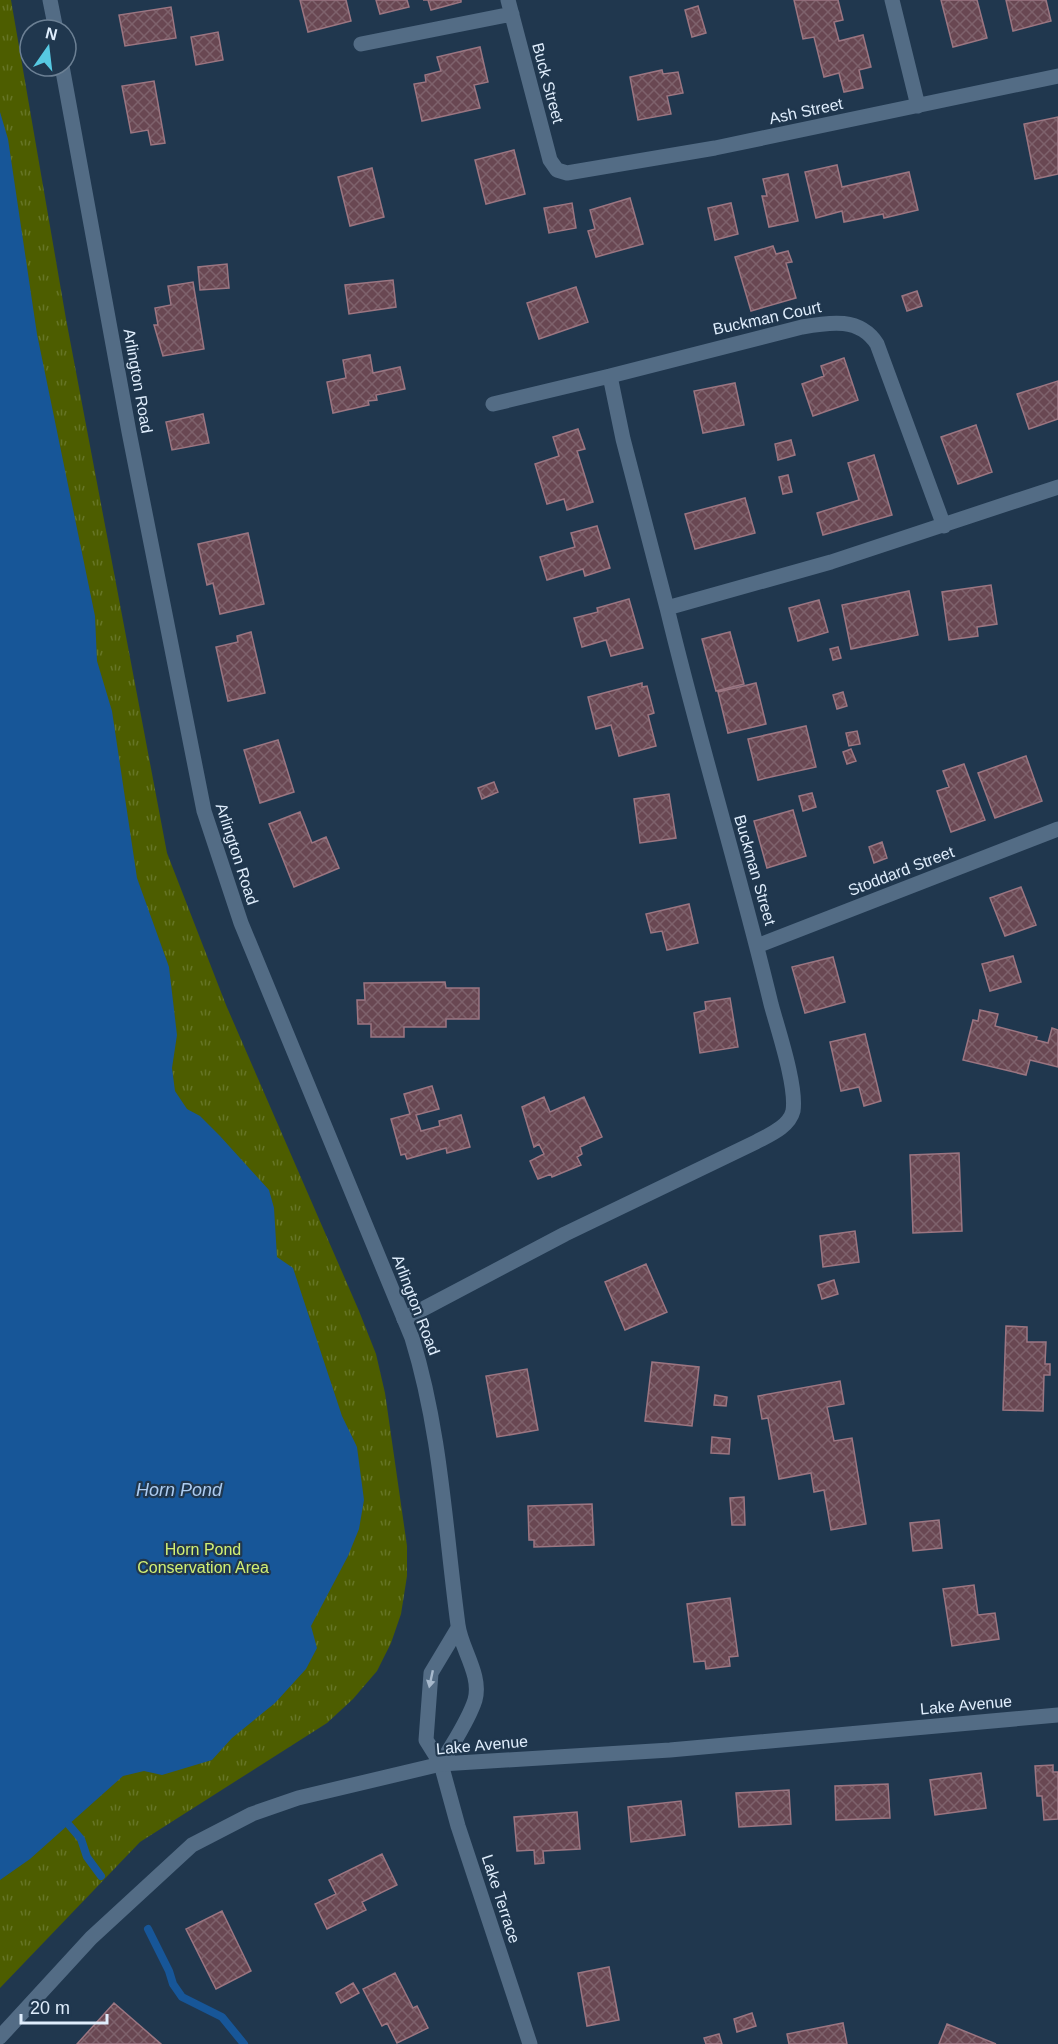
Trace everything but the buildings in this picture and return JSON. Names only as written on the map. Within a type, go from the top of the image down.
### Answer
[{"type":"street","points":[[50,0],[54,18]]},
{"type":"street","points":[[892,0],[918,106]]},
{"type":"street","points":[[361,44],[510,7]]},
{"type":"street","name":"Buck Street","points":[[510,7],[550,160],[560,172]]},
{"type":"street","name":"Ash Street","points":[[560,172],[575,173],[715,148],[1058,76]]},
{"type":"street","name":"Arlington Road","points":[[64,78],[129,432],[204,811],[241,923],[404,1319],[421,1368],[436,1437],[458,1628],[474,1673],[475,1698],[441,1764]]},
{"type":"street","name":"Buckman Court","points":[[493,404],[802,327],[834,322],[856,326],[869,333],[877,345],[944,526]]},
{"type":"street","points":[[610,376],[623,439],[667,608],[807,569],[1058,487]]},
{"type":"street","name":"Buckman Street","points":[[404,1319],[565,1234],[756,1142],[788,1121],[793,1107],[792,1088],[757,946],[688,696],[667,608]]},
{"type":"street","name":"Stoddard Street","points":[[757,946],[1058,829]]},
{"type":"street","points":[[441,1764],[426,1740],[428,1694],[431,1673],[458,1628]]},
{"type":"street","name":"Lake Avenue","points":[[0,2037],[91,1938],[192,1845],[273,1806],[441,1764],[670,1750],[1058,1715]]},
{"type":"street","name":"Lake Terrace","points":[[441,1764],[458,1826],[530,2044]]},
{"type":"green space","name":"Horn Pond","points":[[0,0],[11,0],[18,41],[18,78],[24,78],[66,319],[167,853],[226,1005],[376,1354],[385,1393],[407,1546],[407,1576],[401,1614],[391,1643],[377,1671],[353,1699],[327,1723],[140,1842],[0,1988]]},
{"type":"water","name":"Horn Pond","points":[[0,112],[8,139],[37,334],[95,616],[97,661],[112,711],[137,878],[169,967],[177,1035],[172,1068],[175,1091],[187,1109],[200,1116],[269,1190],[274,1208],[277,1257],[293,1268],[342,1416],[357,1447],[364,1500],[359,1529],[348,1556],[311,1626],[317,1648],[306,1669],[275,1703],[232,1738],[212,1760],[162,1775],[144,1771],[123,1776],[30,1859],[0,1880]]},
{"type":"waterway","points":[[69,1825],[81,1839],[87,1857],[101,1876]]},
{"type":"waterway","points":[[148,1929],[173,1984],[182,1997],[222,2017],[244,2044]]},
{"type":"park label","name":"Horn Pond Conservation Area","points":[[203,1558]]}]
